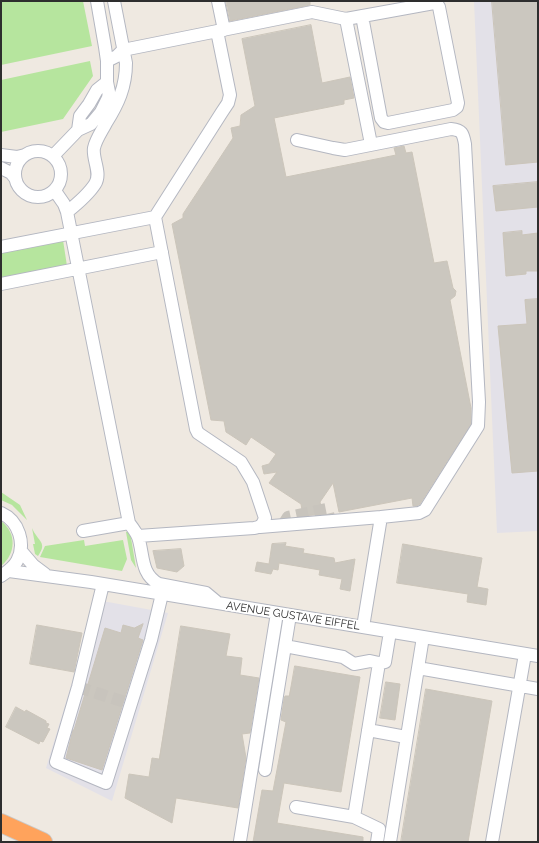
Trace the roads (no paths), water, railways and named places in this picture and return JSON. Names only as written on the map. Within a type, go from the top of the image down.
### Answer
[{"type":"highway","points":[[1,823],[43,842]]},
{"type":"street","points":[[53,156],[78,130],[80,116],[97,90],[107,82],[107,61],[97,1]]},
{"type":"street","points":[[67,212],[81,200],[96,183],[97,172],[94,150],[98,137],[116,107],[123,91],[126,63],[114,1]]},
{"type":"street","points":[[218,1],[220,31],[230,95],[229,100],[155,217],[196,429],[198,433],[241,462],[246,469],[255,487],[264,518],[264,523],[260,527]]},
{"type":"street","points":[[107,61],[117,56],[123,50],[220,31],[311,6],[346,19],[362,16],[434,3],[439,7],[458,104],[457,107],[454,110],[384,122],[381,118],[362,16]]},
{"type":"street","points":[[346,19],[371,144]]},
{"type":"street","points":[[138,536],[419,513],[425,510],[478,426],[479,402],[465,144],[463,135],[458,130],[451,129],[346,150],[297,140]]},
{"type":"street","points":[[1,155],[17,157],[39,151],[47,152],[53,156],[58,162],[62,178],[55,191],[49,196],[35,198],[22,191],[17,185],[15,172],[20,159],[25,155]]},
{"type":"street","points":[[1,168],[11,173],[15,178]]},
{"type":"street","points":[[55,191],[64,204],[72,233],[130,523],[138,536],[145,570],[154,582],[206,593],[219,603]]},
{"type":"street","points":[[1,247],[155,217]]},
{"type":"street","points":[[1,284],[162,252]]},
{"type":"street","points":[[1,513],[13,522],[18,530],[21,541],[17,561],[5,573]]},
{"type":"street","points":[[363,627],[381,517]]},
{"type":"street","points":[[83,531],[130,523]]},
{"type":"street","name":"AVENUE GUSTAVE EIFFEL","points":[[20,551],[33,565],[48,575]]},
{"type":"street","name":"AVENUE GUSTAVE EIFFEL","points":[[5,573],[48,575],[390,632],[534,654]]},
{"type":"street","points":[[103,584],[78,687],[56,762],[106,783],[151,640],[162,594]]},
{"type":"street","points":[[240,841],[277,613]]},
{"type":"street","points":[[265,770],[290,615]]},
{"type":"street","points":[[285,646],[342,657],[354,664],[370,661],[379,663],[385,662],[390,632]]},
{"type":"street","points":[[390,842],[423,637]]},
{"type":"street","points":[[492,842],[519,686],[534,654]]},
{"type":"street","points":[[354,817],[379,663]]},
{"type":"street","points":[[418,668],[538,690]]},
{"type":"street","points":[[368,730],[406,737]]},
{"type":"street","points":[[296,807],[354,817],[379,829],[377,842]]},
{"type":"tunnel","points":[[283,525],[288,517],[327,509],[330,521]]},
{"type":"tunnel","points":[[78,687],[131,704]]}]
